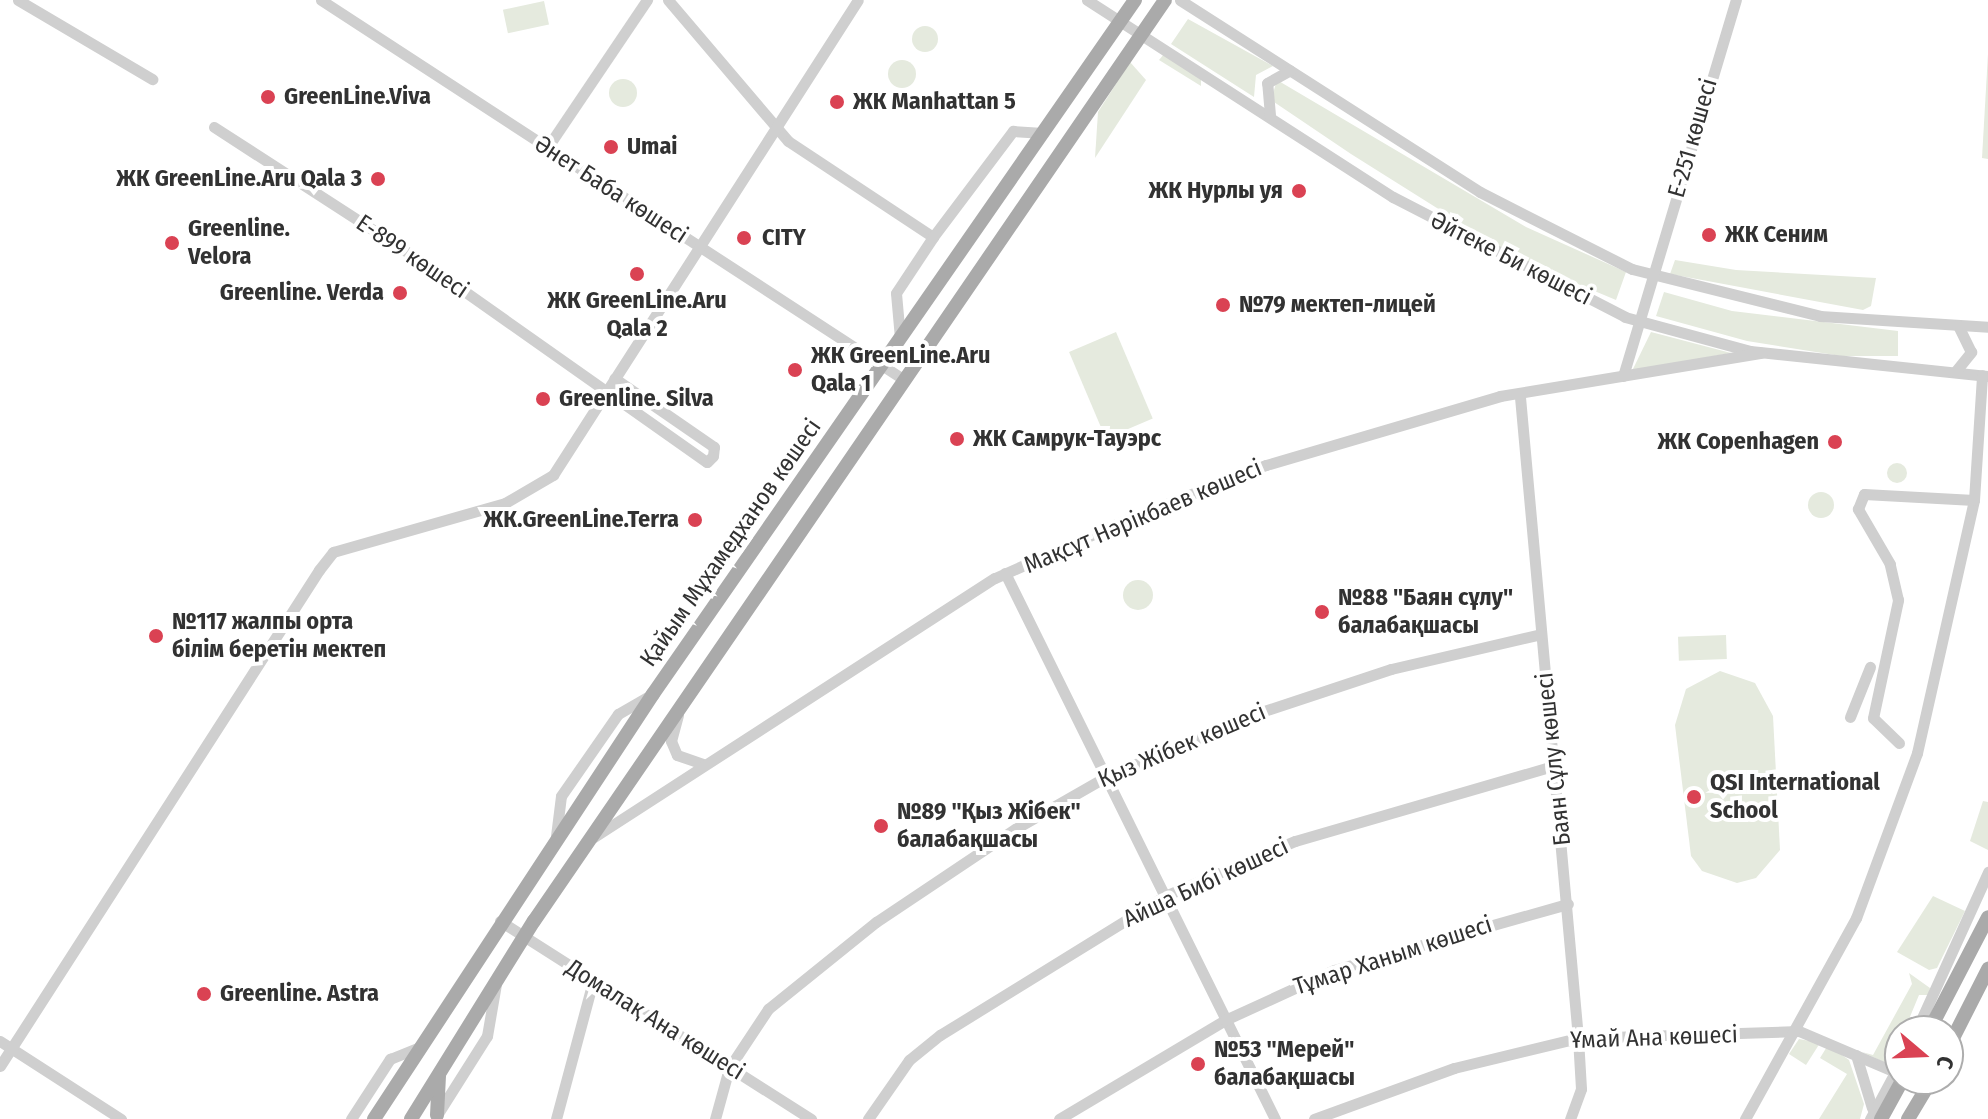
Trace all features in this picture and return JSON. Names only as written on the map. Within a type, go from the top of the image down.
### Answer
[{"type":"main road","name":"Қайым Мұхамедханов көшесі","points":[[374,1119],[556,836],[1135,0]]},
{"type":"main road","name":"Қайым Мұхамедханов көшесі","points":[[411,1119],[524,937],[681,702],[1165,0]]},
{"type":"main road","points":[[1937,1015],[1988,917]]},
{"type":"main road","points":[[1964,1016],[1988,969]]},
{"type":"main road","points":[[436,1117],[439,1074]]},
{"type":"main road","points":[[1874,1115],[1885,1095]]},
{"type":"main road","points":[[1908,1119],[1922,1095]]},
{"type":"street","points":[[18,0],[152,79]]},
{"type":"street","name":"Әнет Баба көшесі","points":[[323,0],[903,379]]},
{"type":"street","points":[[547,148],[647,0]]},
{"type":"street","points":[[668,0],[788,141],[933,237]]},
{"type":"street","points":[[0,1066],[333,552],[505,503],[553,475],[858,0]]},
{"type":"street","name":"Әйтеке Би көшесі","points":[[1087,0],[1406,205],[1640,321],[1761,353],[1985,376]]},
{"type":"street","name":"Әйтеке Би көшесі","points":[[1180,0],[1480,192],[1578,247],[1653,277],[1820,316],[1988,327]]},
{"type":"street","name":"Е-251 көшесі","points":[[1623,376],[1736,0]]},
{"type":"street","points":[[1270,115],[1267,83],[1290,70]]},
{"type":"street","name":"Е-899 көшесі","points":[[214,127],[608,391],[707,462],[713,456],[714,447],[618,373]]},
{"type":"street","points":[[900,338],[896,293],[933,237],[1013,131],[1043,133]]},
{"type":"street","points":[[1955,372],[1971,352],[1958,325]]},
{"type":"street","name":"Мақсұт Нәрікбаев көшесі","points":[[590,839],[1005,573],[1266,465],[1500,396],[1520,397],[1761,353]]},
{"type":"street","points":[[1745,1119],[1799,1031],[1856,918],[1917,753],[1974,500],[1985,376]]},
{"type":"street","name":"Баян Сұлу көшесі","points":[[1520,397],[1541,634],[1557,765],[1578,1038],[1581,1089],[1573,1118]]},
{"type":"street","points":[[1899,743],[1873,718],[1898,600],[1890,564],[1858,509],[1864,494],[1974,500]]},
{"type":"street","points":[[1005,573],[1167,895],[1275,1119]]},
{"type":"street","name":"Қыз Жібек көшесі","points":[[715,1119],[729,1068],[768,1009],[876,922],[1107,776],[1334,686],[1541,634]]},
{"type":"street","points":[[1850,717],[1870,667]]},
{"type":"street","points":[[681,702],[671,741],[689,764],[704,764]]},
{"type":"street","name":"Айша Бибі көшесі","points":[[868,1119],[909,1060],[940,1035],[1167,895],[1295,841],[1557,765]]},
{"type":"street","points":[[1923,1015],[1988,872]]},
{"type":"street","name":"Тұмар Ханым көшесі","points":[[1059,1119],[1225,1020],[1336,969],[1568,904]]},
{"type":"street","name":"Домалақ Ана көшесі","points":[[500,921],[811,1119]]},
{"type":"street","points":[[436,1117],[487,1036],[497,980]]},
{"type":"street","points":[[556,1119],[593,981]]},
{"type":"street","name":"Ұмай Ана көшесі","points":[[1314,1119],[1454,1068],[1578,1038],[1799,1031],[1884,1065]]},
{"type":"street","points":[[0,1041],[121,1119]]},
{"type":"street","points":[[351,1119],[390,1059],[420,1047]]},
{"type":"street","points":[[1856,1055],[1874,1115]]},
{"type":"shaded area","points":[[544,1],[549,24],[508,33],[503,10]]},
{"type":"shaded area","points":[[1188,19],[1273,66],[1256,75],[1254,97],[1171,44]]},
{"type":"shaded area","points":[[925,26],[934,30],[938,39],[934,48],[925,52],[916,48],[912,39],[916,30]]},
{"type":"shaded area","points":[[1164,54],[1201,78],[1201,86],[1159,60]]},
{"type":"shaded area","points":[[1988,54],[1988,159],[1982,158]]},
{"type":"shaded area","points":[[902,60],[912,64],[916,74],[912,84],[902,88],[892,84],[888,74],[892,64]]},
{"type":"shaded area","points":[[1130,62],[1146,80],[1095,158],[1098,112]]},
{"type":"shaded area","points":[[623,79],[633,83],[637,93],[633,103],[623,107],[613,103],[609,93],[613,83]]},
{"type":"shaded area","points":[[1277,80],[1526,227],[1626,272],[1616,300],[1518,259],[1351,154],[1271,100]]},
{"type":"shaded area","points":[[1675,260],[1736,270],[1876,278],[1871,306],[1863,310],[1670,274]]},
{"type":"shaded area","points":[[1664,292],[1732,311],[1898,331],[1898,356],[1841,356],[1747,341],[1656,316]]},
{"type":"shaded area","points":[[1116,332],[1153,419],[1106,438],[1069,352]]},
{"type":"shaded area","points":[[1651,332],[1731,353],[1632,371]]},
{"type":"shaded area","points":[[1897,463],[1904,466],[1907,473],[1904,480],[1897,483],[1890,480],[1887,473],[1890,466]]},
{"type":"shaded area","points":[[1821,492],[1830,496],[1834,505],[1830,514],[1821,518],[1812,514],[1808,505],[1812,496]]},
{"type":"shaded area","points":[[1138,580],[1149,584],[1153,595],[1149,606],[1138,610],[1127,606],[1123,595],[1127,584]]},
{"type":"shaded area","points":[[1726,635],[1727,659],[1679,661],[1678,637]]},
{"type":"shaded area","points":[[1720,671],[1755,683],[1773,716],[1780,850],[1756,878],[1737,883],[1702,871],[1691,856],[1675,725],[1686,689]]},
{"type":"shaded area","points":[[1983,801],[1988,802],[1988,850],[1970,841]]},
{"type":"shaded area","points":[[1933,896],[1965,911],[1937,968],[1929,970],[1897,952]]},
{"type":"shaded area","points":[[1909,973],[1930,988],[1929,995],[1919,995],[1911,1015],[1895,1015],[1912,984]]},
{"type":"shaded area","points":[[1884,1035],[1884,1062],[1862,1052],[1873,1055]]},
{"type":"shaded area","points":[[1799,1039],[1820,1043],[1806,1065],[1789,1054]]},
{"type":"shaded area","points":[[1828,1045],[1849,1060],[1864,1104],[1860,1119],[1819,1119],[1847,1074],[1820,1058]]},
{"type":"place","name":"GreenLine.Viva","points":[[268,97]]},
{"type":"place","name":"ЖК Manhattan 5","points":[[837,102]]},
{"type":"place","name":"Umai","points":[[611,147]]},
{"type":"place","name":"ЖК GreenLine.Aru Qala 3","points":[[378,179]]},
{"type":"place","name":"ЖК Нурлы уя","points":[[1299,191]]},
{"type":"place","name":"ЖК Сеним","points":[[1709,235]]},
{"type":"place","name":"CITY","points":[[744,238]]},
{"type":"place","name":"Greenline. Velora","points":[[172,243]]},
{"type":"place","name":"ЖК GreenLine.Aru Qala 2","points":[[637,274]]},
{"type":"place","name":"Greenline. Verda","points":[[400,293]]},
{"type":"place","name":"№79 мектеп-лицей","points":[[1223,305]]},
{"type":"place","name":"ЖК GreenLine.Aru Qala 1","points":[[795,370]]},
{"type":"place","name":"Greenline. Silva","points":[[543,399]]},
{"type":"place","name":"ЖК Самрук-Тауэрс","points":[[957,439]]},
{"type":"place","name":"ЖК Copenhagen","points":[[1835,442]]},
{"type":"place","name":"ЖК.GreenLine.Terra","points":[[695,520]]},
{"type":"place","name":"№88 \"Баян сұлу\" балабақшасы","points":[[1322,612]]},
{"type":"place","name":"№117 жалпы орта білім беретін мектеп","points":[[156,636]]},
{"type":"place","name":"QSI International School","points":[[1694,797]]},
{"type":"place","name":"№89 \"Қыз Жібек\" балабақшасы","points":[[881,826]]},
{"type":"place","name":"Greenline. Astra","points":[[204,994]]},
{"type":"place","name":"№53 \"Мерей\" балабақшасы","points":[[1198,1064]]}]
